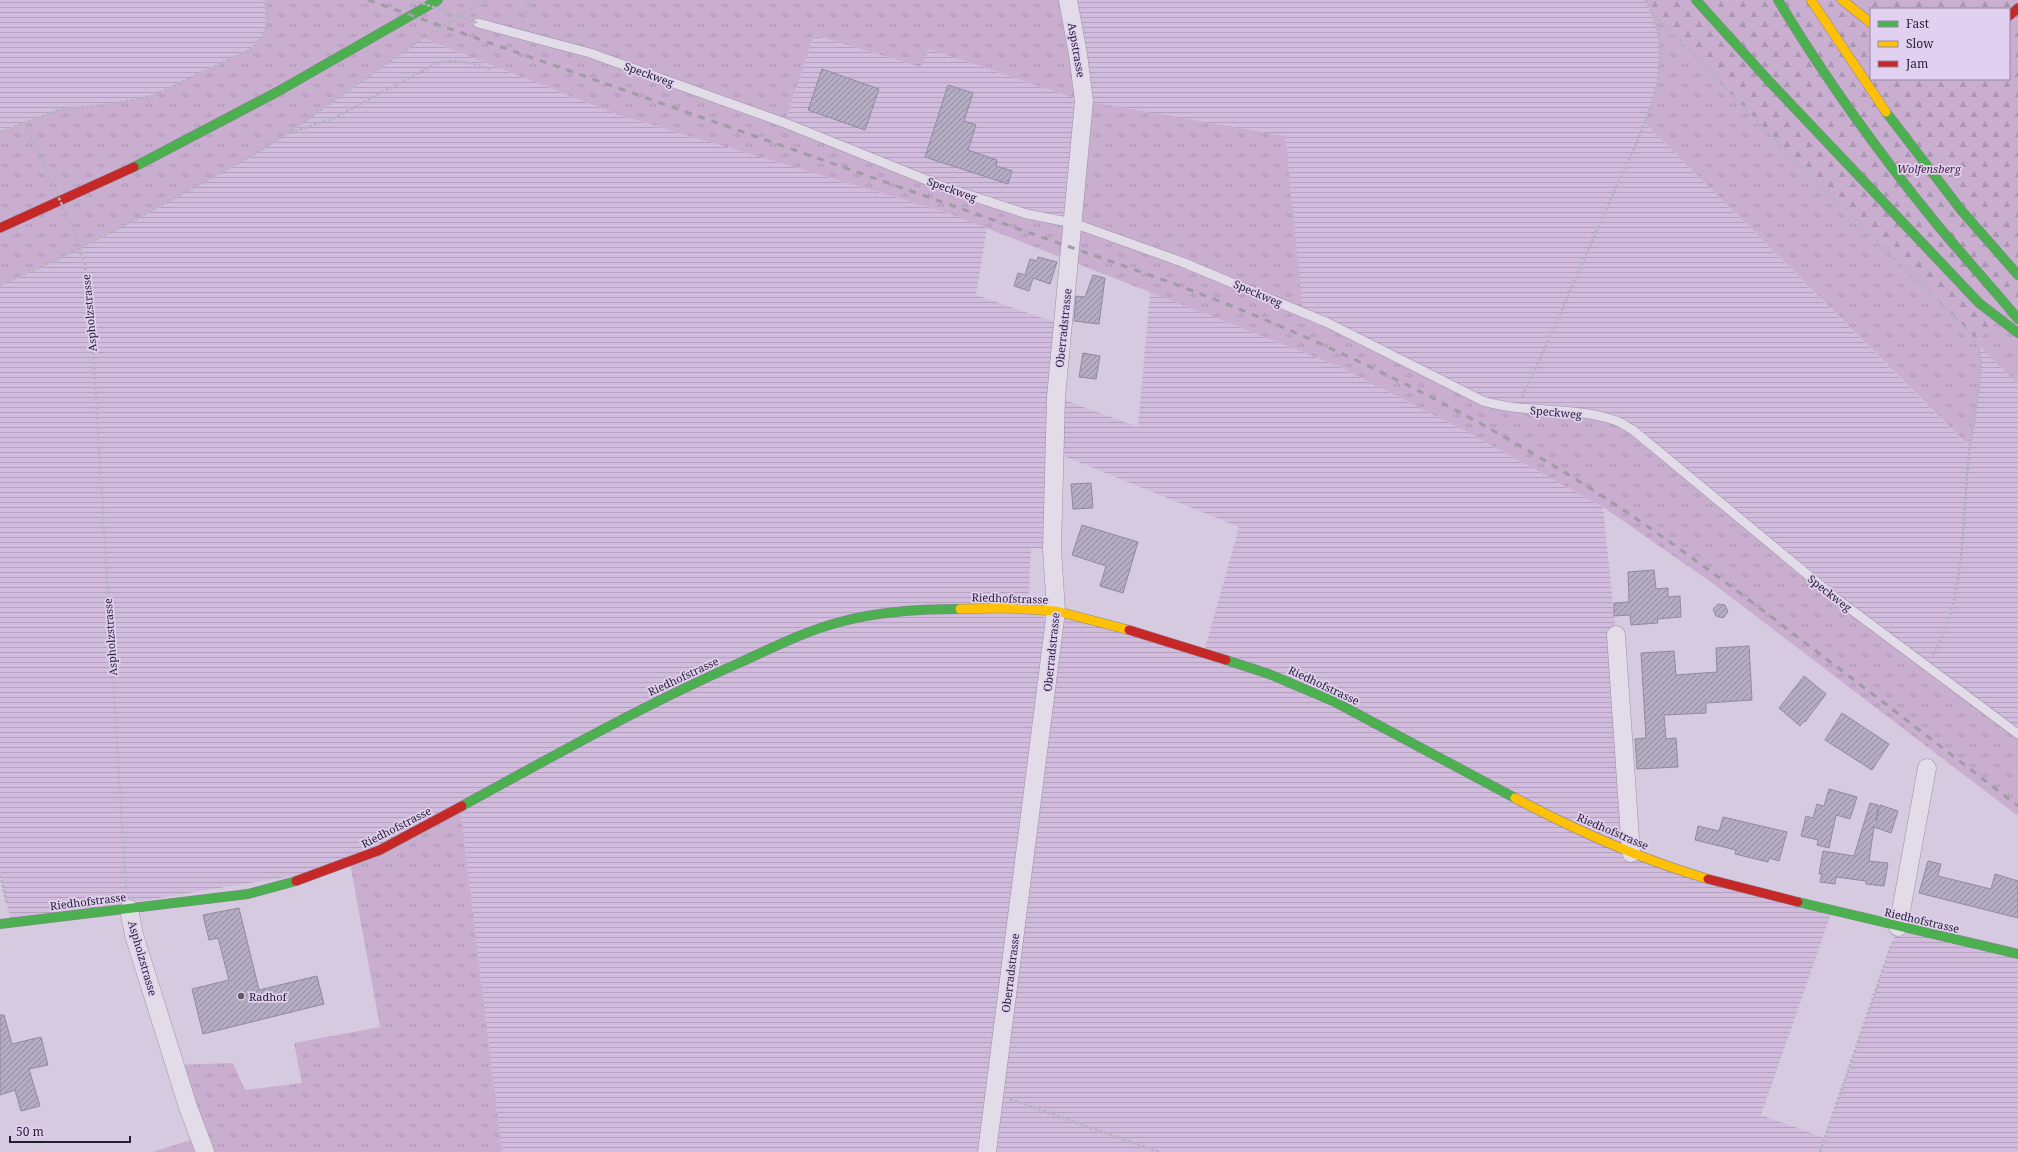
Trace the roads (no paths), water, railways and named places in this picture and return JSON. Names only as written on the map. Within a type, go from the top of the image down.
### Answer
[{"type":"main road","points":[[0,228],[71,198],[203,133],[340,58],[438,0]]},
{"type":"main road","points":[[1696,0],[1769,81],[1979,303],[1990,314],[2018,333]]},
{"type":"main road","points":[[1778,0],[1832,85],[1883,156],[1937,224],[2018,319]]},
{"type":"main road","points":[[1811,0],[1856,69],[1910,145],[1958,206],[2018,275]]},
{"type":"main road","points":[[1842,0],[1870,22]]},
{"type":"main road","points":[[2010,15],[2018,8]]},
{"type":"main road","points":[[0,218],[109,170],[199,125],[334,48]]},
{"type":"main road","name":"Riedhofstrasse","points":[[0,924],[248,894],[284,886],[350,863],[399,840],[654,702],[760,653],[820,628],[859,617],[912,610],[1004,608],[1056,612],[1090,619],[1204,652],[1296,684],[1355,712],[1514,799],[1593,837],[1631,853],[1713,881],[1898,927],[2018,954]]},
{"type":"street","name":"Aspstrasse","points":[[1068,0],[1078,54],[1084,101]]},
{"type":"street","name":"Oberradstrasse","points":[[987,1152],[1056,612],[1052,549],[1056,397],[1084,101]]},
{"type":"street","points":[[1616,636],[1631,853]]},
{"type":"street","points":[[1898,927],[1927,768]]},
{"type":"street","name":"Aspholzstrasse","points":[[129,909],[134,935],[188,1107],[205,1152]]},
{"type":"lane","name":"Speckweg","points":[[478,23],[590,52],[785,123],[944,187],[1027,214],[1072,223],[1182,262],[1303,312],[1353,335],[1483,401],[1517,408],[1602,416],[1616,421],[1634,430],[1812,580],[2018,734]]},
{"type":"railway","points":[[368,0],[1161,279],[1271,322],[1378,371],[1483,425],[1534,454],[1614,504],[1700,564],[2018,806]]},
{"type":"place","name":"Radhof","points":[[241,996]]},
{"type":"park label","name":"Wolfensberg","points":[[1929,168]]}]
